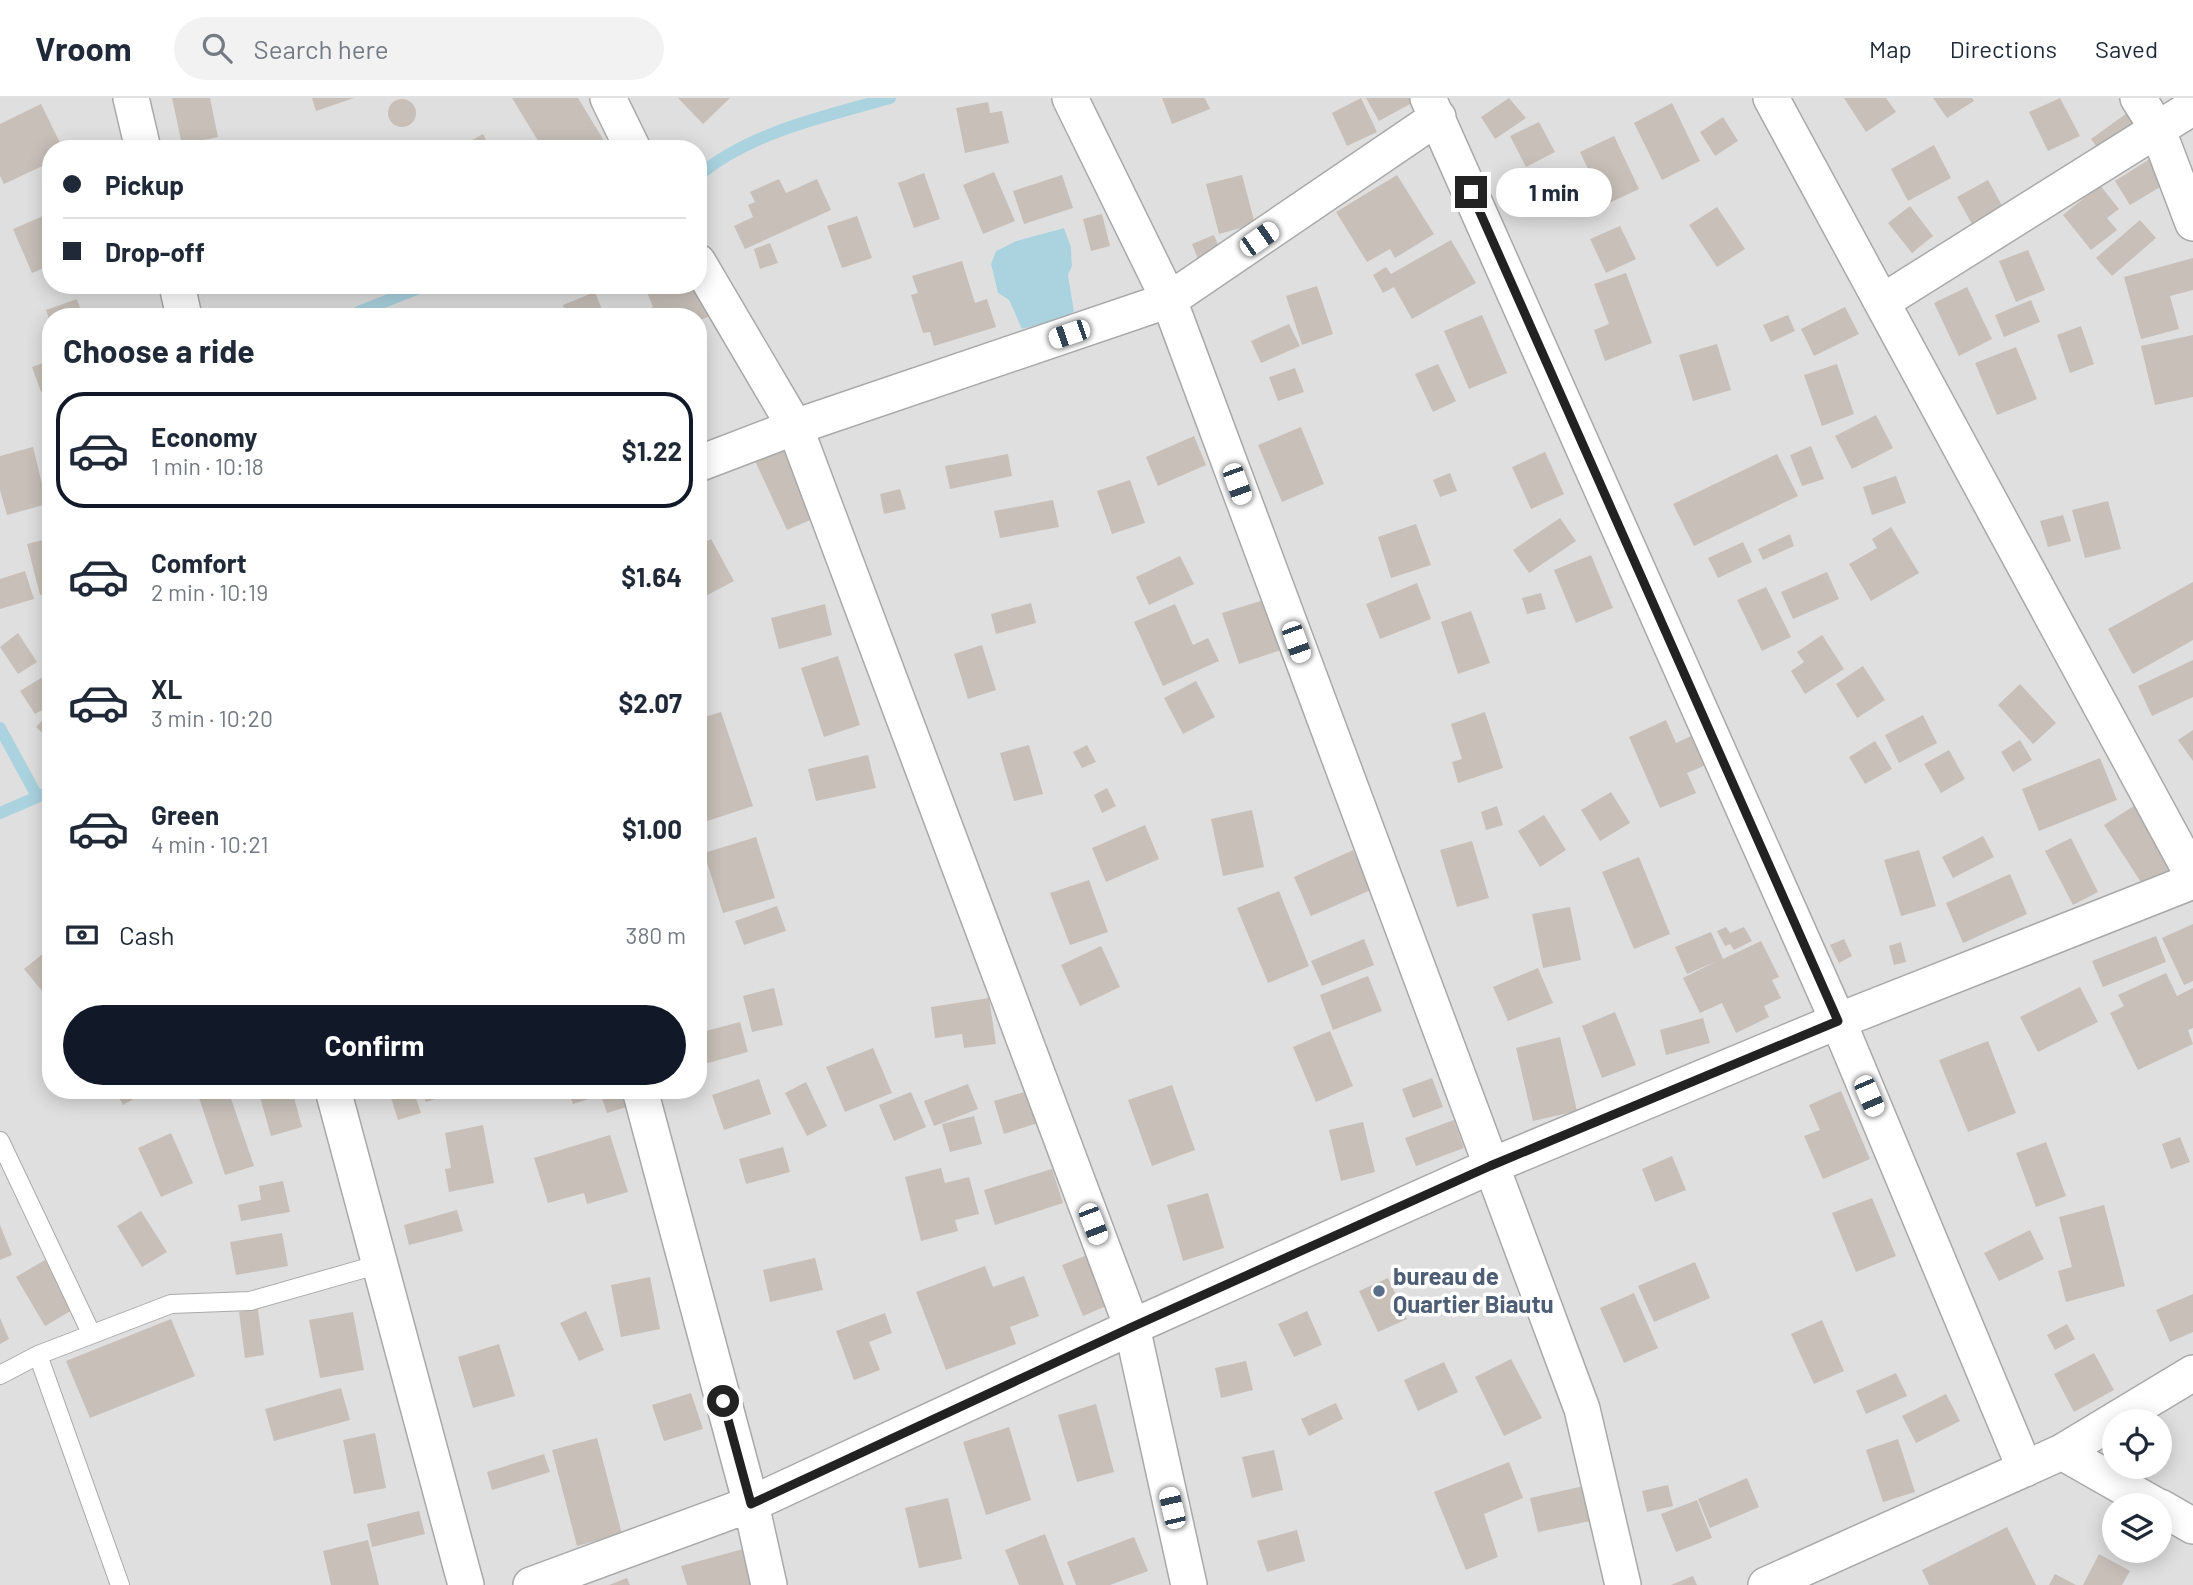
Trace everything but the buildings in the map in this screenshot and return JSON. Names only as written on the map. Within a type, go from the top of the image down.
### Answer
[{"type":"street","points":[[131,98],[141,140]]},
{"type":"street","points":[[608,98],[629,140]]},
{"type":"street","points":[[1070,98],[1169,300],[1582,1409],[1623,1585]]},
{"type":"street","points":[[531,1585],[751,1504],[1132,1327],[1490,1166],[1838,1021],[2193,878],[1771,98]]},
{"type":"street","points":[[2138,98],[2157,128],[2193,223]]},
{"type":"street","points":[[707,461],[795,427],[1169,300],[1433,107],[1838,1021],[2025,1469]]},
{"type":"street","points":[[1882,302],[2193,107]]},
{"type":"street","points":[[707,277],[795,427],[1132,1327],[1189,1585]]},
{"type":"street","points":[[335,1099],[466,1585]]},
{"type":"street","points":[[641,1099],[751,1504],[769,1585]]},
{"type":"street","points":[[1766,1585],[2062,1452],[2193,1373]]},
{"type":"street","points":[[2062,1452],[2134,1493]]},
{"type":"street","points":[[2172,1514],[2193,1526]]},
{"type":"lane","points":[[0,1141],[91,1333]]},
{"type":"lane","points":[[0,1375],[38,1355],[171,1304],[250,1301],[380,1264]]},
{"type":"lane","points":[[38,1355],[120,1585]]},
{"type":"shaded area","points":[[0,98],[2193,98],[2193,1585],[0,1585]],"holes":[[[1064,228],[1071,247],[1072,266],[1068,275],[1074,311],[1023,329],[1009,300],[998,293],[991,264],[996,251],[1016,241]]]},
{"type":"water","points":[[1064,228],[1071,247],[1072,266],[1068,275],[1074,311],[1061,320],[1022,329],[1009,300],[998,293],[991,264],[996,251],[1016,241]]},
{"type":"waterway","points":[[707,170],[741,148],[790,127],[890,98]]},
{"type":"waterway","points":[[368,308],[404,294]]},
{"type":"waterway","points":[[0,728],[37,796]]},
{"type":"waterway","points":[[0,813],[42,795]]},
{"type":"place","name":"bureau de Quartier Biautu","points":[[1379,1291]]},
{"type":"route","points":[[723,1401],[751,1504],[1132,1327],[1490,1166],[1838,1021],[1471,192]]}]
